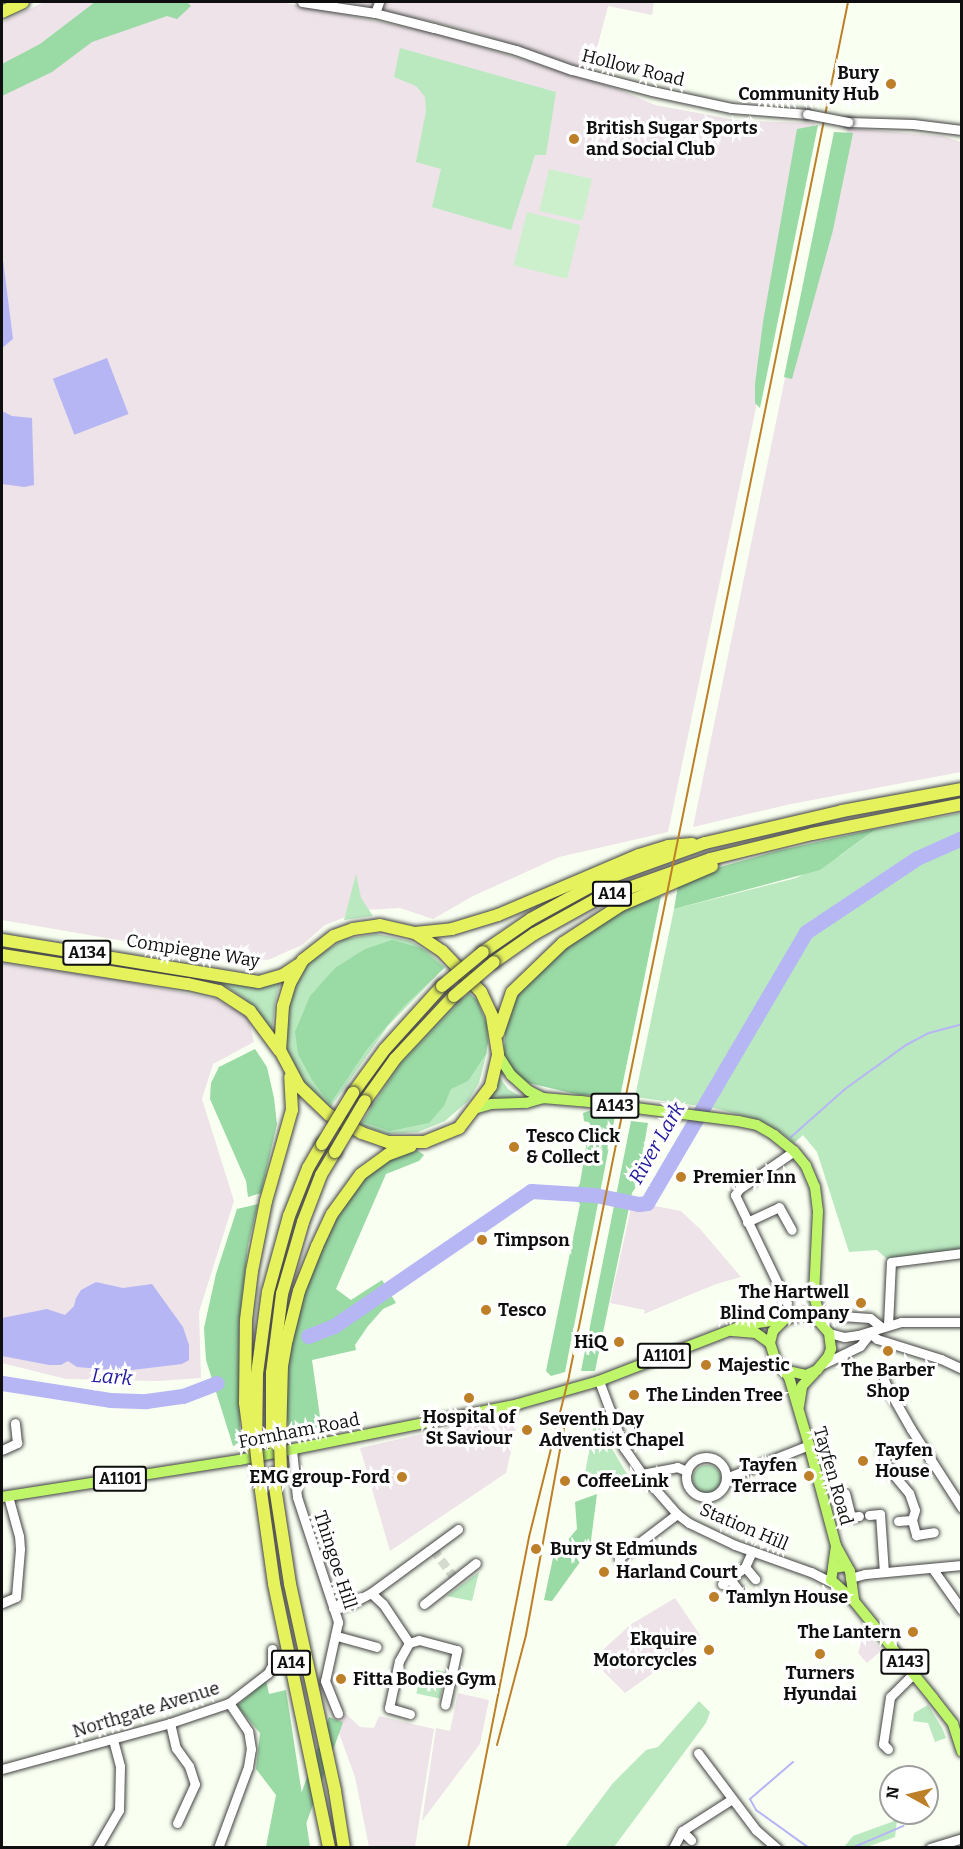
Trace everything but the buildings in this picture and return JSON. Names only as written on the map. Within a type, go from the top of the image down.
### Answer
[{"type":"highway","points":[[2,12],[22,2]]},
{"type":"highway","name":"A14","points":[[254,1447],[257,1374],[268,1292],[289,1216],[309,1168],[353,1093],[384,1049],[442,986],[483,952],[531,919],[602,880],[705,843],[843,811],[962,789]]},
{"type":"highway","name":"A14","points":[[344,1848],[334,1791],[303,1654],[275,1498],[277,1473],[272,1373],[282,1294],[306,1213],[321,1175],[365,1101],[395,1059],[454,996],[494,962],[534,934],[595,900],[710,859],[812,834],[962,804]]},
{"type":"highway","name":"A14","points":[[415,933],[452,929],[498,915],[639,855],[668,846],[705,843]]},
{"type":"highway","name":"A14","points":[[497,1037],[512,992],[562,943],[621,904],[743,852]]},
{"type":"highway","name":"Compiegne Way","points":[[2,940],[260,982],[283,975],[322,943],[353,929],[380,925],[415,933]]},
{"type":"highway","points":[[303,960],[290,983],[283,1006],[280,1051],[289,1072],[318,1106],[345,1124],[388,1142],[421,1143],[459,1128],[490,1086],[498,1055],[492,1016],[481,992],[453,960],[415,933]]},
{"type":"highway","name":"Compiegne Way","points":[[2,955],[188,984],[219,991],[250,1011],[280,1051]]},
{"type":"highway","name":"A14","points":[[289,1072],[292,1110],[266,1201],[252,1271],[246,1320],[245,1403],[258,1471],[274,1584],[329,1848]]},
{"type":"highway","name":"A14","points":[[276,1442],[286,1340],[299,1291],[316,1246],[332,1214],[361,1174],[389,1154],[421,1143]]},
{"type":"main road","name":"A143","points":[[498,1055],[512,1076],[529,1091],[543,1098]]},
{"type":"main road","name":"A143","points":[[474,1109],[491,1104],[526,1102],[543,1098],[713,1117],[757,1125],[794,1151],[806,1166],[815,1188],[818,1211],[814,1296],[821,1321]]},
{"type":"main road","points":[[789,1317],[809,1315],[821,1321],[829,1333],[831,1349],[820,1367],[800,1375],[784,1370],[776,1361],[770,1343],[773,1331],[789,1317],[814,1296]]},
{"type":"main road","name":"A1101","points":[[599,1382],[744,1325],[789,1317]]},
{"type":"main road","name":"A1101","points":[[729,1331],[756,1333],[770,1343]]},
{"type":"main road","name":"A143","points":[[799,1414],[802,1386],[820,1367]]},
{"type":"main road","name":"A143","points":[[784,1370],[789,1377],[799,1414]]},
{"type":"main road","name":"Fornham Road","points":[[5,1496],[292,1450],[523,1403],[599,1382]]},
{"type":"main road","name":"Tayfen Road","points":[[799,1414],[836,1546],[830,1577],[855,1601],[957,1723],[962,1752]]},
{"type":"main road","name":"Tayfen Road","points":[[836,1546],[840,1549],[855,1601]]},
{"type":"main road","points":[[833,1568],[848,1573],[843,1586],[835,1584]]},
{"type":"street","name":"Hollow Road","points":[[302,2],[375,13],[516,50],[582,73],[663,94],[731,108],[807,114],[848,122],[913,124],[962,130]]},
{"type":"street","points":[[375,13],[379,2]]},
{"type":"street","points":[[787,1304],[736,1202],[735,1195],[739,1189],[794,1151]]},
{"type":"street","points":[[747,1222],[783,1204],[792,1230]]},
{"type":"street","points":[[885,1326],[891,1262],[962,1253]]},
{"type":"street","points":[[841,1316],[870,1318],[885,1326]]},
{"type":"street","points":[[829,1333],[844,1337],[870,1333],[901,1322],[962,1322]]},
{"type":"street","points":[[820,1367],[860,1346],[870,1333]]},
{"type":"street","points":[[870,1333],[877,1339],[941,1359],[962,1369]]},
{"type":"street","points":[[881,1369],[886,1385],[911,1429],[962,1508]]},
{"type":"street","name":"Station Hill","points":[[599,1382],[624,1448],[642,1474],[677,1514],[689,1523],[752,1551],[811,1572],[835,1584]]},
{"type":"street","points":[[2,1450],[17,1443],[15,1422]]},
{"type":"street","points":[[726,1478],[809,1444]]},
{"type":"street","name":"Thingoe Hill","points":[[292,1450],[297,1497],[338,1622],[337,1636],[326,1681],[338,1713]]},
{"type":"street","points":[[882,1454],[888,1468],[909,1493],[915,1510],[912,1520],[916,1534],[934,1532]]},
{"type":"street","points":[[711,1457],[721,1463],[726,1478],[725,1485],[716,1495],[699,1496],[687,1483],[687,1471],[698,1459],[711,1457]]},
{"type":"street","points":[[642,1474],[677,1467],[687,1471]]},
{"type":"street","points":[[845,1493],[851,1517],[880,1514],[889,1522],[912,1520]]},
{"type":"street","points":[[2,1603],[16,1597],[20,1549],[19,1536],[5,1496]]},
{"type":"street","points":[[619,1557],[677,1514]]},
{"type":"street","points":[[884,1572],[889,1522]]},
{"type":"street","points":[[333,1608],[354,1602],[371,1593],[458,1529]]},
{"type":"street","points":[[740,1591],[726,1581],[745,1567],[752,1551]]},
{"type":"street","points":[[424,1604],[476,1563]]},
{"type":"street","points":[[848,1573],[865,1574],[962,1565]]},
{"type":"street","points":[[745,1567],[755,1579]]},
{"type":"street","name":"Station Hill","points":[[811,1572],[833,1568]]},
{"type":"street","points":[[932,1568],[962,1610]]},
{"type":"street","points":[[371,1593],[383,1604],[409,1643]]},
{"type":"street","points":[[337,1636],[377,1647]]},
{"type":"street","points":[[410,1714],[388,1708],[399,1661],[409,1643],[419,1640],[457,1650],[445,1705]]},
{"type":"street","name":"Northgate Avenue","points":[[2,1769],[171,1723],[229,1703],[267,1673],[272,1665],[272,1649]]},
{"type":"street","points":[[888,1749],[883,1744],[890,1697],[914,1672]]},
{"type":"street","points":[[218,1848],[248,1767],[251,1749],[248,1731],[229,1703]]},
{"type":"street","points":[[171,1723],[176,1748],[189,1766],[195,1784],[177,1823]]},
{"type":"street","points":[[97,1848],[119,1810],[120,1766],[113,1739]]},
{"type":"street","points":[[698,1753],[756,1830],[777,1848]]},
{"type":"street","points":[[673,1848],[682,1831],[732,1799]]},
{"type":"street","points":[[682,1831],[691,1840]]},
{"type":"street","points":[[930,1848],[962,1838]]},
{"type":"shaded area","points":[[44,2],[281,2],[435,33],[616,88],[655,105],[741,121],[815,123],[668,832],[559,857],[473,896],[433,919],[400,908],[363,910],[325,925],[302,945],[268,960],[211,956],[2,920],[2,22]]},
{"type":"shaded area","points":[[345,2],[654,2],[652,15],[608,6],[591,71],[468,30]]},
{"type":"shaded area","points":[[848,128],[942,136],[961,142],[961,772],[791,804],[693,827],[785,378]]},
{"type":"shaded area","points":[[2,963],[114,979],[216,999],[248,1017],[254,1042],[213,1064],[202,1099],[234,1201],[199,1312],[201,1378],[158,1381],[66,1379],[2,1363]]},
{"type":"shaded area","points":[[650,1205],[681,1211],[701,1230],[741,1277],[716,1284],[644,1314],[645,1310],[610,1303],[631,1208],[639,1210]]},
{"type":"shaded area","points":[[520,1412],[506,1473],[390,1551],[360,1448]]},
{"type":"shaded area","points":[[675,1598],[702,1638],[625,1693],[592,1660],[630,1625]]},
{"type":"shaded area","points":[[864,1632],[882,1650],[867,1663],[858,1653]]},
{"type":"shaded area","points":[[458,1693],[489,1700],[480,1744],[422,1821],[436,1728],[450,1731]]},
{"type":"shaded area","points":[[345,1713],[360,1727],[374,1728],[379,1716],[434,1729],[415,1847],[369,1847],[355,1777],[332,1714]]},
{"type":"green space","points":[[95,2],[187,2],[191,6],[177,19],[167,16],[92,42],[52,72],[2,96],[2,64],[40,44]]},
{"type":"green space","points":[[400,48],[556,92],[546,155],[535,155],[511,230],[432,207],[441,169],[416,162],[426,111],[425,97],[416,86],[394,77]]},
{"type":"green space","points":[[818,125],[760,408],[755,403],[755,384],[763,322],[797,129]]},
{"type":"green space","points":[[834,132],[853,133],[833,230],[792,379],[784,377]]},
{"type":"green space","points":[[549,169],[592,179],[582,221],[539,211]]},
{"type":"green space","points":[[527,212],[580,225],[567,279],[514,265]]},
{"type":"green space","points":[[961,813],[961,1251],[889,1261],[877,1250],[849,1252],[817,1152],[803,1135],[794,1143],[759,1120],[714,1108],[635,1097],[674,909],[796,878],[841,855],[876,829]]},
{"type":"green space","points":[[876,829],[820,870],[674,909],[678,886],[713,869],[777,851]]},
{"type":"green space","points":[[356,874],[361,898],[373,916],[344,920]]},
{"type":"green space","points":[[661,896],[620,1097],[580,1095],[524,1082],[512,1071],[504,1055],[505,1032],[510,1007],[520,992],[569,945],[628,907]]},
{"type":"green space","points":[[377,934],[410,941],[429,952],[445,967],[388,1026],[330,1108],[305,1089],[285,1052],[283,1010],[307,963],[344,939]]},
{"type":"green space","points":[[392,940],[421,948],[444,968],[403,1007],[368,1048],[330,1104],[312,1080],[298,1054],[295,1032],[310,996],[335,968],[365,949]]},
{"type":"green space","points":[[204,978],[250,986],[281,979],[275,1002],[272,1030],[245,999],[226,986]]},
{"type":"green space","points":[[468,993],[474,1002],[487,1052],[479,1083],[468,1101],[445,1121],[418,1132],[388,1134],[360,1125],[407,1049]]},
{"type":"green space","points":[[469,993],[477,1000],[487,1025],[488,1042],[486,1054],[468,1081],[451,1089],[444,1106],[429,1123],[390,1131],[363,1122],[400,1065]]},
{"type":"green space","points":[[255,1049],[267,1067],[277,1124],[261,1193],[248,1197],[246,1181],[210,1099],[211,1083],[219,1067]]},
{"type":"green space","points":[[498,1075],[508,1089],[525,1099],[487,1099]]},
{"type":"green space","points":[[597,1108],[616,1111],[565,1372],[551,1376],[546,1371],[580,1204],[574,1196],[580,1183],[590,1123],[584,1121],[583,1113]]},
{"type":"green space","points":[[631,1121],[648,1123],[637,1185],[632,1193],[595,1371],[581,1371]]},
{"type":"green space","points":[[417,1150],[424,1155],[419,1161],[386,1174],[336,1289],[351,1300],[382,1280],[396,1303],[383,1309],[368,1326],[355,1345],[356,1350],[312,1360],[322,1431],[290,1441],[286,1409],[287,1376],[294,1323],[309,1274],[326,1234],[368,1171],[403,1152]]},
{"type":"green space","points":[[258,1204],[248,1245],[239,1324],[240,1444],[233,1446],[206,1360],[204,1328],[216,1274],[237,1209]]},
{"type":"green space","points":[[599,1427],[627,1474],[617,1477],[585,1473],[593,1429]]},
{"type":"green space","points":[[707,1465],[717,1469],[721,1479],[717,1489],[707,1493],[697,1489],[693,1479],[697,1469]]},
{"type":"green space","points":[[597,1494],[590,1548],[552,1601],[544,1600],[553,1558],[577,1529],[575,1502]]},
{"type":"green space","points":[[479,1572],[472,1601],[447,1596]]},
{"type":"green space","points":[[422,1667],[445,1672],[440,1698],[416,1693]]},
{"type":"green space","points":[[266,1680],[269,1694],[286,1690],[310,1847],[266,1847],[276,1795],[256,1769],[260,1733],[237,1706]]},
{"type":"green space","points":[[699,1701],[710,1712],[706,1723],[614,1847],[565,1847],[613,1783],[646,1750],[658,1747]]},
{"type":"green space","points":[[928,1705],[946,1738],[935,1742],[928,1723],[913,1721],[914,1713]]},
{"type":"green space","points":[[329,1717],[343,1722],[298,1847],[284,1842]]},
{"type":"green space","points":[[883,1825],[896,1825],[895,1837],[867,1847],[844,1847],[853,1836]]},
{"type":"water","points":[[2,252],[13,339],[2,348]]},
{"type":"water","points":[[107,358],[129,414],[74,435],[53,379]]},
{"type":"water","points":[[2,411],[12,416],[32,418],[34,485],[24,487],[2,484]]},
{"type":"water","points":[[96,1282],[123,1288],[152,1284],[183,1327],[189,1345],[189,1360],[182,1364],[124,1371],[77,1367],[68,1361],[61,1365],[49,1365],[2,1356],[2,1318],[47,1309],[65,1315],[74,1306],[81,1290]]},
{"type":"waterway","name":"River Lark","points":[[308,1336],[334,1326],[531,1191],[595,1195],[639,1204],[647,1203],[806,932],[917,858],[962,838]]},
{"type":"waterway","points":[[791,1137],[845,1089],[906,1045],[929,1033],[962,1024]]},
{"type":"waterway","name":"Lark","points":[[2,1383],[110,1400],[146,1401],[183,1396],[217,1383]]},
{"type":"waterway","points":[[793,1762],[750,1799],[756,1810],[809,1848]]},
{"type":"waterway","points":[[852,1848],[903,1826]]},
{"type":"tunnel","points":[[433,1549],[456,1580]]},
{"type":"railway","points":[[468,1848],[529,1537],[569,1376],[848,2]]},
{"type":"railway","points":[[497,1745],[526,1635],[564,1428]]},
{"type":"place","name":"Bury Community Hub","points":[[891,84]]},
{"type":"place","name":"British Sugar Sports and Social Club","points":[[574,139]]},
{"type":"place","name":"Tesco Click & Collect","points":[[514,1147]]},
{"type":"place","name":"Premier Inn","points":[[681,1177]]},
{"type":"place","name":"Timpson","points":[[482,1240]]},
{"type":"place","name":"The Hartwell Blind Company","points":[[861,1303]]},
{"type":"place","name":"Tesco","points":[[486,1310]]},
{"type":"place","name":"HiQ","points":[[619,1342]]},
{"type":"place","name":"The Barber Shop","points":[[888,1351]]},
{"type":"place","name":"Majestic","points":[[706,1365]]},
{"type":"place","name":"The Linden Tree","points":[[634,1395]]},
{"type":"place","name":"Hospital of St Saviour","points":[[469,1398]]},
{"type":"place","name":"Seventh Day Adventist Chapel","points":[[527,1430]]},
{"type":"place","name":"Tayfen House","points":[[863,1461]]},
{"type":"place","name":"Tayfen Terrace","points":[[809,1476]]},
{"type":"place","name":"EMG group-Ford","points":[[402,1477]]},
{"type":"place","name":"CoffeeLink","points":[[565,1481]]},
{"type":"place","name":"Bury St Edmunds","points":[[536,1549]]},
{"type":"place","name":"Harland Court","points":[[604,1572]]},
{"type":"place","name":"Tamlyn House","points":[[714,1597]]},
{"type":"place","name":"The Lantern","points":[[913,1632]]},
{"type":"place","name":"Ekquire Motorcycles","points":[[709,1650]]},
{"type":"place","name":"Turners Hyundai","points":[[820,1654]]},
{"type":"place","name":"Fitta Bodies Gym","points":[[341,1679]]}]
